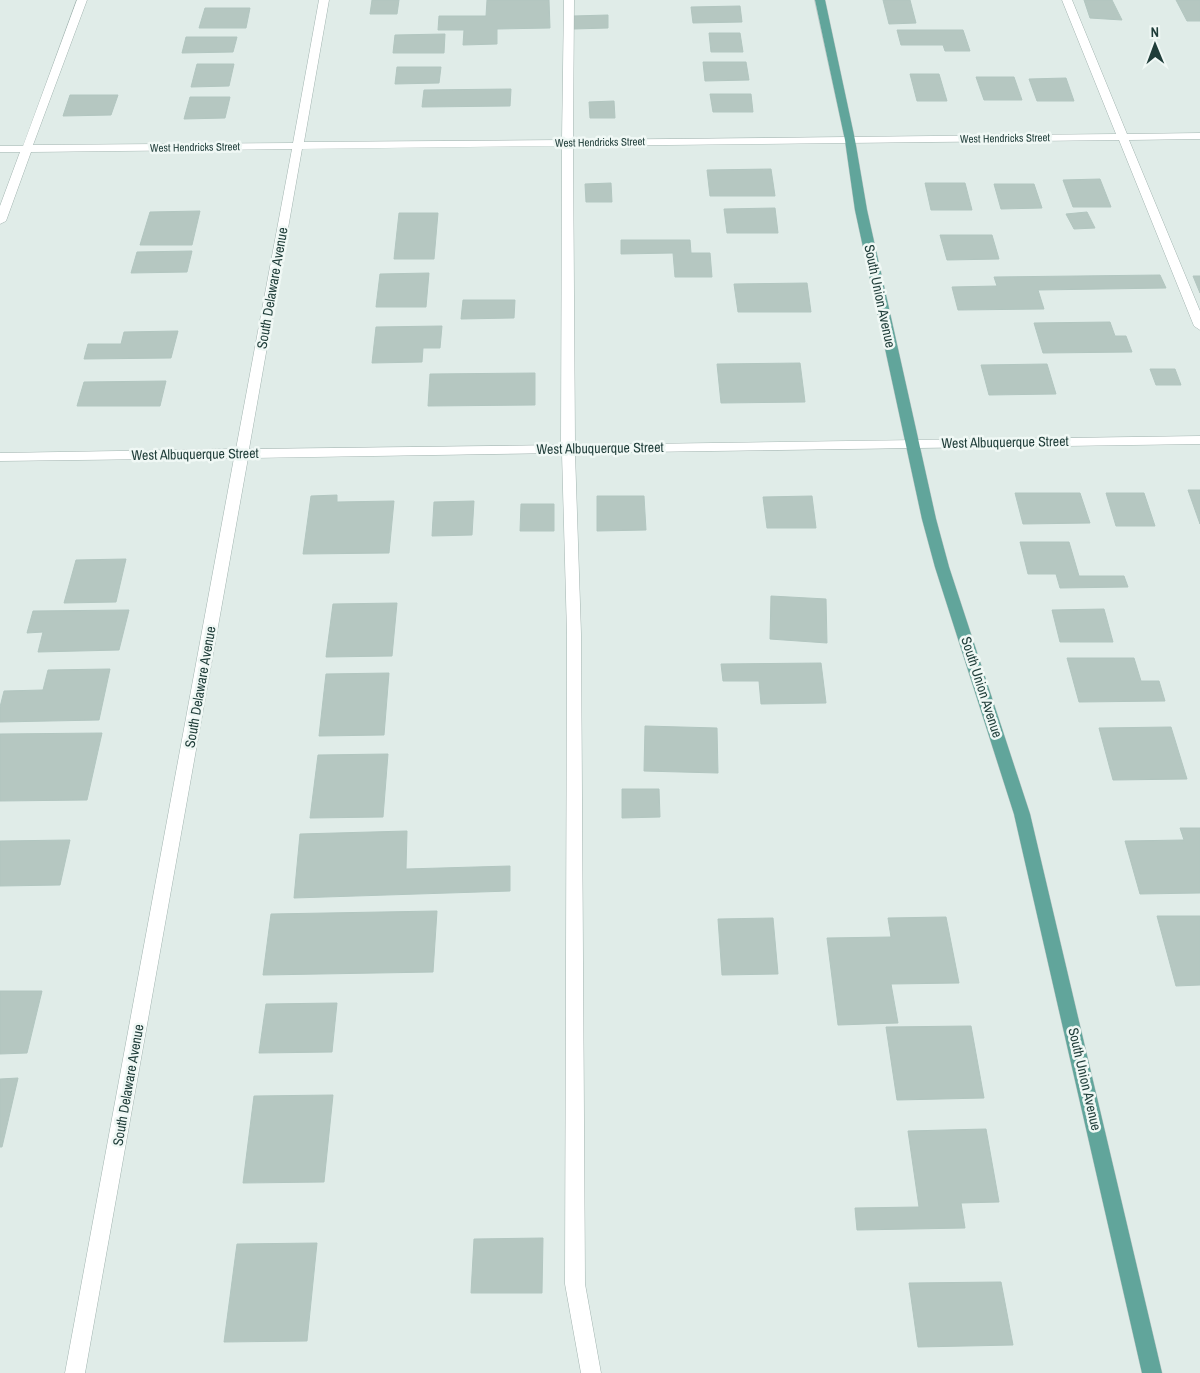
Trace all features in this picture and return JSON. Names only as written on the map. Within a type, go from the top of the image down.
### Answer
[{"type":"main road","name":"South Union Avenue","points":[[820,0],[850,140],[861,210],[912,443],[942,567],[1022,814],[1033,856],[1152,1373]]},
{"type":"street","points":[[0,221],[25,149],[82,0]]},
{"type":"street","name":"South Delaware Avenue","points":[[75,1373],[324,0]]},
{"type":"street","points":[[569,0],[568,143],[566,169],[568,448],[574,644],[576,1284],[591,1373]]},
{"type":"street","points":[[1068,0],[1200,326]]},
{"type":"street","name":"West Hendricks Street","points":[[0,149],[1200,136]]},
{"type":"street","name":"West Albuquerque Street","points":[[0,457],[1200,440]]},
{"type":"building","points":[[372,0],[399,0],[397,14],[370,14]]},
{"type":"building","points":[[487,0],[549,0],[550,28],[497,29],[497,44],[463,45],[464,30],[438,30],[439,16],[486,16]]},
{"type":"building","points":[[883,0],[910,0],[916,23],[889,24]]},
{"type":"building","points":[[1084,0],[1112,0],[1122,20],[1090,18]]},
{"type":"building","points":[[1176,0],[1200,0],[1200,21],[1187,21]]},
{"type":"building","points":[[740,6],[742,22],[693,23],[691,7]]},
{"type":"building","points":[[205,8],[250,8],[246,28],[199,28]]},
{"type":"building","points":[[608,15],[608,28],[573,29],[573,16]]},
{"type":"building","points":[[897,30],[963,30],[970,51],[945,51],[943,45],[901,45]]},
{"type":"building","points":[[709,33],[740,33],[743,52],[711,52]]},
{"type":"building","points":[[445,34],[444,53],[393,53],[395,35]]},
{"type":"building","points":[[186,37],[237,37],[233,52],[182,53]]},
{"type":"building","points":[[703,62],[746,62],[749,80],[705,81]]},
{"type":"building","points":[[197,64],[234,64],[229,86],[191,87]]},
{"type":"building","points":[[397,67],[441,67],[439,83],[395,84]]},
{"type":"building","points":[[910,74],[939,74],[947,101],[917,101]]},
{"type":"building","points":[[976,77],[1014,77],[1022,100],[984,100]]},
{"type":"building","points":[[1066,78],[1074,101],[1037,101],[1029,79]]},
{"type":"building","points":[[511,89],[510,106],[422,107],[424,90]]},
{"type":"building","points":[[710,94],[751,94],[753,112],[713,112]]},
{"type":"building","points":[[70,95],[118,95],[111,115],[63,116]]},
{"type":"building","points":[[190,97],[230,97],[225,118],[184,119]]},
{"type":"building","points":[[614,101],[615,118],[590,118],[589,102]]},
{"type":"building","points":[[771,169],[775,196],[710,196],[707,170]]},
{"type":"building","points":[[1100,179],[1111,207],[1073,207],[1063,180]]},
{"type":"building","points":[[611,183],[612,202],[586,202],[585,184]]},
{"type":"building","points":[[925,183],[965,183],[972,210],[931,210]]},
{"type":"building","points":[[994,184],[1034,184],[1042,208],[1001,209]]},
{"type":"building","points":[[775,208],[778,233],[727,233],[724,209]]},
{"type":"building","points":[[200,211],[192,245],[140,245],[150,212]]},
{"type":"building","points":[[1087,212],[1095,228],[1074,229],[1066,214]]},
{"type":"building","points":[[399,213],[438,213],[434,259],[394,259]]},
{"type":"building","points":[[940,235],[992,235],[999,259],[947,260]]},
{"type":"building","points":[[621,240],[690,240],[691,253],[710,253],[712,277],[675,277],[673,253],[621,254]]},
{"type":"building","points":[[192,251],[187,272],[131,273],[137,252]]},
{"type":"building","points":[[429,273],[426,307],[376,307],[380,274]]},
{"type":"building","points":[[1160,275],[1166,288],[1038,290],[1044,309],[958,310],[952,287],[997,286],[994,277]]},
{"type":"building","points":[[1193,276],[1200,276],[1200,293]]},
{"type":"building","points":[[807,283],[811,312],[738,312],[734,284]]},
{"type":"building","points":[[463,300],[515,300],[514,318],[461,319]]},
{"type":"building","points":[[1110,322],[1115,336],[1126,336],[1132,352],[1043,353],[1034,323]]},
{"type":"building","points":[[442,326],[440,348],[423,348],[422,362],[372,363],[376,327]]},
{"type":"building","points":[[178,331],[171,358],[84,359],[88,344],[121,344],[124,332]]},
{"type":"building","points":[[800,363],[805,402],[721,403],[717,364]]},
{"type":"building","points":[[1047,364],[1056,394],[989,395],[981,365]]},
{"type":"building","points":[[1150,369],[1175,369],[1181,385],[1156,385]]},
{"type":"building","points":[[535,373],[535,405],[428,406],[430,374]]},
{"type":"building","points":[[166,381],[160,406],[77,406],[84,382]]},
{"type":"building","points":[[1188,490],[1200,490],[1200,524]]},
{"type":"building","points":[[1015,493],[1080,493],[1090,523],[1023,524]]},
{"type":"building","points":[[1106,493],[1144,493],[1155,526],[1116,526]]},
{"type":"building","points":[[337,495],[337,502],[394,501],[389,553],[303,554],[311,496]]},
{"type":"building","points":[[597,496],[644,496],[646,530],[597,531]]},
{"type":"building","points":[[812,496],[816,528],[767,528],[763,497]]},
{"type":"building","points":[[474,501],[472,535],[432,536],[434,502]]},
{"type":"building","points":[[521,504],[554,504],[554,531],[520,531]]},
{"type":"building","points":[[1020,542],[1069,542],[1079,576],[1124,576],[1128,587],[1060,588],[1056,574],[1028,574]]},
{"type":"building","points":[[126,559],[116,602],[64,603],[76,560]]},
{"type":"building","points":[[771,596],[826,599],[827,643],[770,639]]},
{"type":"building","points":[[397,603],[392,656],[326,657],[333,604]]},
{"type":"building","points":[[1104,609],[1113,642],[1060,642],[1052,610]]},
{"type":"building","points":[[129,610],[119,650],[38,652],[43,632],[27,633],[33,611]]},
{"type":"building","points":[[1067,658],[1134,658],[1141,681],[1159,681],[1165,701],[1079,702]]},
{"type":"building","points":[[821,663],[826,703],[761,704],[759,681],[723,681],[721,664]]},
{"type":"building","points":[[110,669],[99,720],[0,722],[0,707],[4,691],[43,690],[48,670]]},
{"type":"building","points":[[389,673],[384,735],[319,736],[326,674]]},
{"type":"building","points":[[645,726],[717,728],[718,773],[644,771]]},
{"type":"building","points":[[1171,727],[1187,779],[1113,780],[1099,728]]},
{"type":"building","points":[[102,733],[87,800],[0,801],[0,734]]},
{"type":"building","points":[[388,754],[383,817],[310,818],[318,755]]},
{"type":"building","points":[[622,789],[659,789],[660,817],[622,818]]},
{"type":"building","points":[[1180,828],[1200,828],[1200,893],[1140,894],[1125,841],[1184,840]]},
{"type":"building","points":[[407,831],[406,869],[510,866],[510,891],[294,898],[300,834]]},
{"type":"building","points":[[70,840],[60,885],[0,886],[0,841]]},
{"type":"building","points":[[437,911],[433,972],[263,975],[271,914]]},
{"type":"building","points":[[1157,916],[1200,916],[1200,985],[1176,986]]},
{"type":"building","points":[[946,917],[959,983],[891,984],[898,1023],[838,1025],[827,938],[891,937],[888,918]]},
{"type":"building","points":[[773,918],[778,974],[722,975],[718,919]]},
{"type":"building","points":[[0,991],[42,991],[27,1053],[0,1054]]},
{"type":"building","points":[[337,1003],[332,1052],[259,1053],[266,1004]]},
{"type":"building","points":[[971,1026],[984,1098],[897,1100],[886,1027]]},
{"type":"building","points":[[18,1078],[2,1147],[0,1147],[0,1079]]},
{"type":"building","points":[[333,1095],[324,1182],[243,1183],[254,1096]]},
{"type":"building","points":[[986,1129],[999,1202],[961,1203],[965,1228],[857,1230],[855,1208],[919,1207],[908,1131]]},
{"type":"building","points":[[543,1238],[542,1293],[471,1293],[474,1239]]},
{"type":"building","points":[[317,1243],[307,1341],[224,1342],[237,1244]]},
{"type":"building","points":[[1001,1282],[1013,1345],[918,1347],[909,1283]]}]
